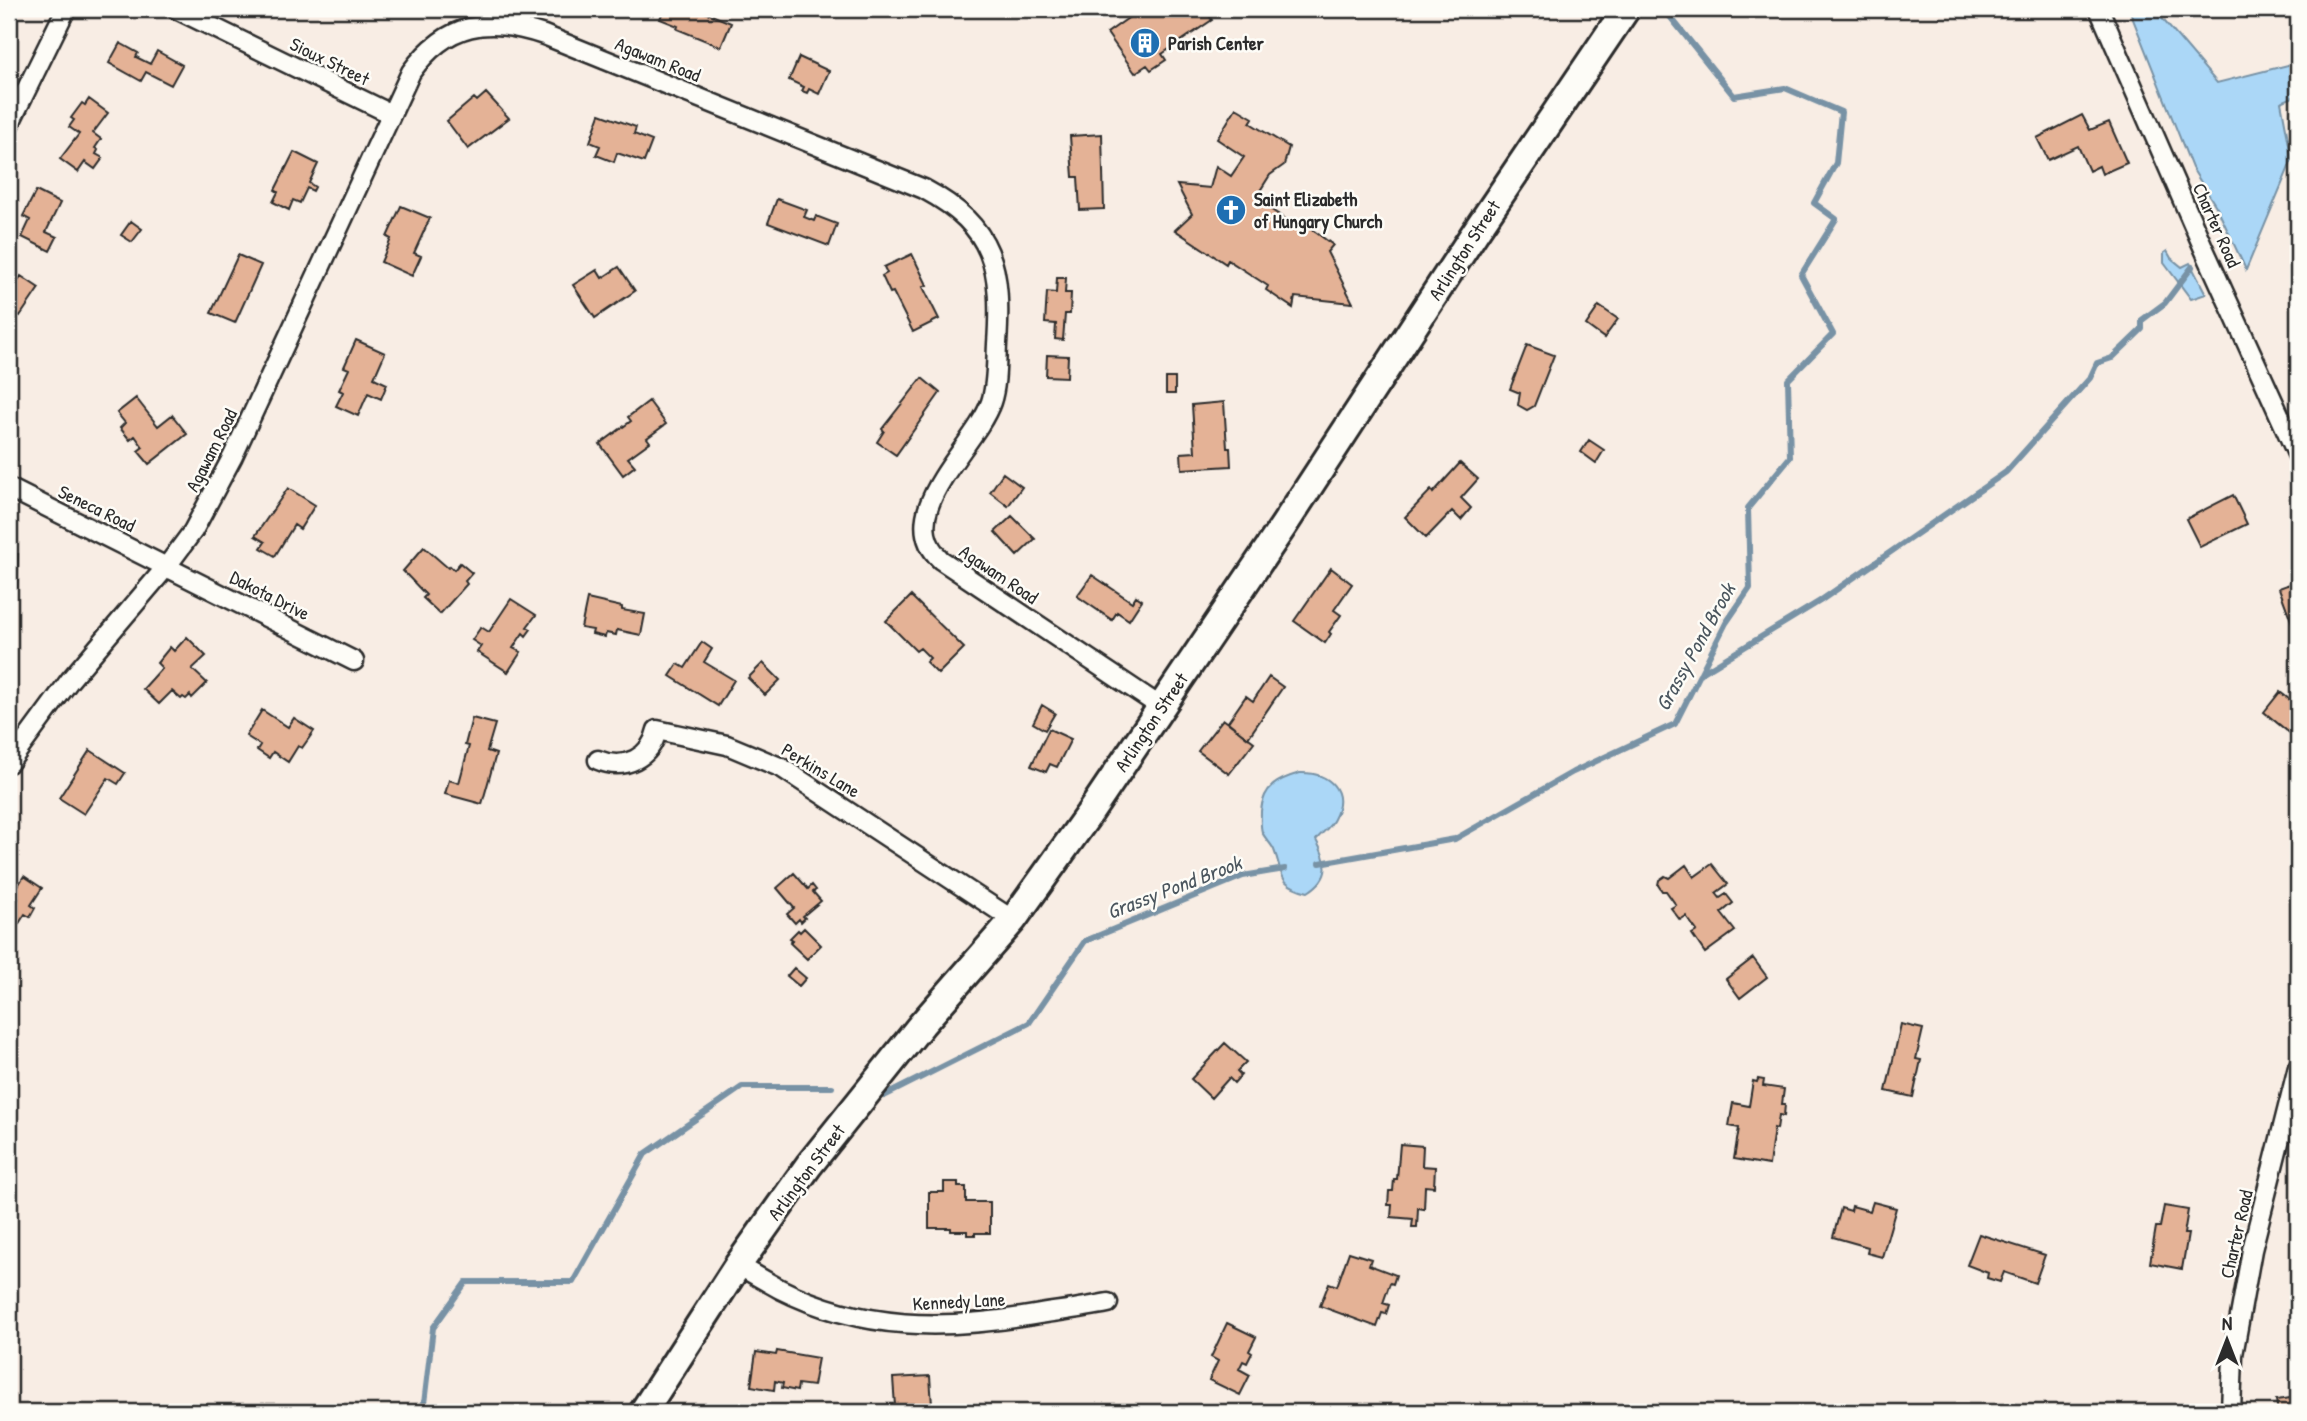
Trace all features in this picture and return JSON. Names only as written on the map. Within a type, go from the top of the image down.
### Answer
[{"type":"street","points":[[9,125],[66,9]]},
{"type":"street","name":"Sioux Street","points":[[176,9],[391,114]]},
{"type":"street","name":"Arlington Street","points":[[643,1412],[738,1265],[809,1166],[922,1024],[1013,920],[1284,525],[1474,234],[1626,9]]},
{"type":"street","name":"Charter Road","points":[[2099,9],[2198,236],[2293,433],[2298,456]]},
{"type":"street","name":"Agawam Road","points":[[9,763],[78,670],[167,566],[192,531],[233,456],[411,72],[421,59],[457,32],[493,24],[510,25],[544,35],[924,189],[956,208],[987,247],[996,276],[999,310],[995,387],[986,414],[930,501],[925,524],[928,544],[941,560],[1161,707]]},
{"type":"street","name":"Seneca Road","points":[[9,488],[167,566]]},
{"type":"street","name":"Dakota Drive","points":[[167,566],[354,661]]},
{"type":"street","name":"Perkins Lane","points":[[598,760],[615,765],[632,762],[651,746],[657,730],[702,738],[757,757],[808,783],[1013,920]]},
{"type":"street","name":"Charter Road","points":[[2231,1412],[2233,1355],[2252,1250],[2298,1067]]},
{"type":"street","name":"Kennedy Lane","points":[[738,1265],[780,1289],[824,1307],[902,1324],[982,1324],[1108,1303]]},
{"type":"water","points":[[2129,9],[2154,9],[2217,83],[2292,64],[2292,18],[2298,14],[2298,95],[2281,102],[2292,160],[2246,270],[2217,208],[2192,168]]},
{"type":"water","points":[[2167,251],[2182,267],[2190,263],[2206,294],[2191,299],[2164,263],[2164,253]]},
{"type":"water","points":[[1300,773],[1320,776],[1327,780],[1334,785],[1339,800],[1332,822],[1316,840],[1325,862],[1324,875],[1308,892],[1286,882],[1274,850],[1262,832],[1261,824],[1265,795],[1279,781]]},
{"type":"building","points":[[664,9],[703,9],[702,11],[731,23],[721,47],[660,19]]},
{"type":"building","name":"Parish Center","points":[[1141,9],[1204,9],[1212,20],[1162,54],[1166,60],[1151,70],[1147,65],[1135,73],[1107,33]]},
{"type":"building","points":[[120,43],[138,53],[136,57],[150,64],[157,51],[182,65],[171,85],[146,72],[141,81],[109,63]]},
{"type":"building","points":[[799,57],[829,71],[819,94],[809,89],[807,93],[802,91],[804,87],[789,80]]},
{"type":"building","points":[[486,93],[509,118],[468,149],[447,121],[474,98],[477,101]]},
{"type":"building","points":[[89,99],[108,113],[93,133],[101,139],[95,148],[98,150],[96,154],[103,158],[95,169],[85,162],[78,172],[60,159],[79,134],[69,127],[74,120],[71,118],[82,103],[85,105]]},
{"type":"building","name":"Saint Elizabeth of Hungary Church","points":[[1236,108],[1253,118],[1250,123],[1289,147],[1284,165],[1270,175],[1258,194],[1268,200],[1264,205],[1304,231],[1307,226],[1333,245],[1327,252],[1353,303],[1295,297],[1293,308],[1266,290],[1268,286],[1228,260],[1226,264],[1175,230],[1192,214],[1177,185],[1210,188],[1216,166],[1231,176],[1244,157],[1217,139]]},
{"type":"building","points":[[600,114],[636,127],[634,134],[652,141],[644,162],[617,153],[614,162],[596,155],[600,146],[590,142]]},
{"type":"building","points":[[2082,115],[2090,130],[2109,122],[2127,163],[2102,174],[2099,166],[2089,171],[2078,146],[2048,160],[2037,138]]},
{"type":"building","points":[[1102,134],[1104,209],[1080,210],[1078,177],[1073,177],[1070,136]]},
{"type":"building","points":[[294,152],[318,164],[309,183],[315,187],[313,191],[307,188],[300,203],[293,200],[289,210],[273,202],[278,192],[275,190]]},
{"type":"building","points":[[36,191],[60,203],[46,232],[57,237],[50,251],[22,237],[30,220],[23,216]]},
{"type":"building","points":[[777,199],[807,210],[804,217],[814,221],[816,216],[837,224],[829,246],[768,223]]},
{"type":"building","points":[[401,206],[430,218],[414,253],[421,256],[412,276],[381,262],[391,239],[387,237]]},
{"type":"building","points":[[131,221],[142,229],[132,242],[121,235]]},
{"type":"building","points":[[912,254],[927,285],[923,287],[939,319],[913,332],[882,276],[887,273],[884,267]]},
{"type":"building","points":[[238,255],[261,265],[235,323],[211,313]]},
{"type":"building","points":[[619,267],[635,291],[595,318],[573,285],[597,270],[602,278]]},
{"type":"building","points":[[21,276],[39,288],[20,316],[15,313],[9,322],[9,294]]},
{"type":"building","points":[[1057,278],[1066,278],[1065,293],[1071,293],[1070,314],[1065,314],[1063,340],[1055,339],[1056,324],[1045,323],[1047,292],[1056,293]]},
{"type":"building","points":[[1599,306],[1618,319],[1604,338],[1586,325]]},
{"type":"building","points":[[356,340],[385,353],[374,378],[387,384],[381,399],[368,393],[358,416],[336,406],[343,392],[339,390],[349,369],[344,367]]},
{"type":"building","points":[[1527,345],[1554,355],[1534,406],[1527,410],[1518,405],[1520,393],[1510,389]]},
{"type":"building","points":[[1047,355],[1068,356],[1067,377],[1046,376]]},
{"type":"building","points":[[922,378],[940,393],[896,455],[877,442],[884,431],[882,429]]},
{"type":"building","points":[[1166,378],[1175,378],[1175,394],[1166,394]]},
{"type":"building","points":[[136,398],[158,426],[172,415],[187,434],[149,464],[138,451],[143,447],[135,436],[130,440],[120,428],[125,423],[117,413]]},
{"type":"building","points":[[649,401],[666,424],[647,438],[650,442],[628,458],[635,466],[623,475],[600,444],[631,421],[628,417]]},
{"type":"building","points":[[1224,402],[1231,466],[1182,469],[1181,453],[1195,452],[1192,405]]},
{"type":"building","points":[[1589,440],[1604,450],[1596,463],[1581,452]]},
{"type":"building","points":[[1460,463],[1478,479],[1461,498],[1471,508],[1461,520],[1452,511],[1426,538],[1405,517],[1431,490],[1433,493]]},
{"type":"building","points":[[1003,473],[1022,487],[1008,506],[990,492]]},
{"type":"building","points":[[288,488],[315,505],[300,529],[294,525],[275,556],[261,548],[265,542],[255,536]]},
{"type":"building","points":[[2233,495],[2247,524],[2200,547],[2186,519]]},
{"type":"building","points":[[1012,516],[1035,539],[1017,556],[995,532]]},
{"type":"building","points":[[424,547],[448,568],[450,566],[454,570],[460,563],[472,573],[465,581],[467,584],[440,614],[423,598],[426,595],[403,571]]},
{"type":"building","points":[[9,554],[18,554],[17,587],[9,587]]},
{"type":"building","points":[[1331,568],[1352,584],[1334,610],[1341,615],[1325,643],[1294,621]]},
{"type":"building","points":[[1092,575],[1132,602],[1136,596],[1142,600],[1129,620],[1117,612],[1112,620],[1077,596]]},
{"type":"building","points":[[2298,581],[2298,639],[2279,588]]},
{"type":"building","points":[[911,596],[964,648],[938,674],[926,662],[930,658],[920,648],[916,651],[886,621]]},
{"type":"building","points":[[511,599],[536,615],[527,627],[531,629],[526,636],[523,633],[513,648],[521,652],[508,672],[477,652],[481,646],[472,640],[481,627],[489,632]]},
{"type":"building","points":[[587,599],[645,614],[641,635],[617,630],[616,635],[606,633],[605,637],[592,634],[593,630],[581,628]]},
{"type":"building","points":[[187,637],[206,656],[192,669],[207,683],[192,698],[190,695],[181,699],[172,691],[159,704],[143,689],[162,668],[157,663],[170,647],[174,651]]},
{"type":"building","points":[[702,642],[712,649],[704,662],[734,680],[718,706],[670,676],[678,664],[685,668]]},
{"type":"building","points":[[763,663],[780,680],[765,695],[748,678]]},
{"type":"building","points":[[1269,677],[1283,687],[1248,738],[1228,722],[1246,696],[1253,701]]},
{"type":"building","points":[[2280,692],[2298,706],[2298,740],[2264,712]]},
{"type":"building","points":[[1042,705],[1055,713],[1045,730],[1033,723]]},
{"type":"building","points":[[262,710],[288,727],[294,718],[314,731],[302,748],[298,746],[288,762],[273,752],[269,758],[257,750],[260,745],[246,736]]},
{"type":"building","points":[[472,718],[495,724],[487,751],[496,754],[482,804],[445,794],[449,780],[459,783],[469,746],[465,745]]},
{"type":"building","points":[[1223,719],[1254,742],[1229,774],[1198,751]]},
{"type":"building","points":[[1049,729],[1071,739],[1057,767],[1050,764],[1046,772],[1031,766]]},
{"type":"building","points":[[90,750],[125,773],[118,784],[108,778],[84,814],[59,798]]},
{"type":"building","points":[[1712,864],[1728,884],[1716,893],[1720,898],[1726,894],[1733,903],[1721,913],[1735,931],[1705,953],[1692,934],[1697,931],[1686,916],[1680,920],[1671,908],[1676,905],[1658,885],[1659,880],[1665,876],[1669,878],[1686,865],[1694,877]]},
{"type":"building","points":[[794,873],[808,889],[812,885],[816,890],[813,892],[821,901],[803,916],[805,918],[801,922],[799,919],[795,923],[787,914],[794,908],[777,888]]},
{"type":"building","points":[[24,876],[42,888],[31,905],[35,908],[30,917],[25,914],[9,939],[9,905],[13,907],[18,899],[12,895]]},
{"type":"building","points":[[804,928],[821,945],[807,959],[790,943],[793,940],[790,938]]},
{"type":"building","points":[[1753,958],[1767,977],[1740,998],[1726,979]]},
{"type":"building","points":[[794,968],[806,978],[799,986],[787,976]]},
{"type":"building","points":[[1901,1024],[1923,1029],[1916,1059],[1921,1060],[1913,1097],[1886,1091]]},
{"type":"building","points":[[1225,1043],[1246,1062],[1237,1071],[1241,1075],[1234,1083],[1229,1078],[1211,1098],[1191,1079]]},
{"type":"building","points":[[1758,1079],[1764,1080],[1763,1086],[1784,1089],[1784,1116],[1779,1115],[1777,1129],[1774,1128],[1769,1165],[1734,1159],[1739,1128],[1729,1126],[1733,1103],[1749,1106],[1753,1081],[1757,1082]]},
{"type":"building","points":[[1400,1144],[1423,1146],[1422,1166],[1435,1167],[1434,1187],[1425,1186],[1424,1209],[1418,1208],[1417,1227],[1412,1227],[1413,1219],[1391,1217],[1392,1205],[1388,1205],[1389,1191],[1393,1191],[1394,1179],[1397,1179]]},
{"type":"building","points":[[944,1182],[958,1182],[958,1187],[966,1187],[966,1202],[990,1202],[990,1233],[967,1235],[967,1231],[951,1231],[951,1228],[929,1228],[929,1192],[944,1192]]},
{"type":"building","points":[[1873,1202],[1896,1208],[1882,1257],[1867,1253],[1868,1247],[1833,1237],[1841,1208],[1851,1211],[1852,1206],[1870,1211]]},
{"type":"building","points":[[2164,1206],[2188,1210],[2184,1234],[2188,1234],[2182,1269],[2150,1263],[2156,1227],[2160,1227]]},
{"type":"building","points":[[1979,1234],[2045,1255],[2035,1283],[2004,1272],[2000,1282],[1987,1278],[1988,1273],[1967,1265]]},
{"type":"building","points":[[1349,1252],[1371,1259],[1369,1265],[1396,1275],[1383,1303],[1389,1305],[1386,1314],[1382,1313],[1377,1327],[1320,1306],[1329,1283],[1337,1286]]},
{"type":"building","points":[[1227,1323],[1256,1337],[1247,1363],[1243,1361],[1239,1369],[1250,1375],[1240,1395],[1209,1380],[1218,1361],[1211,1357]]},
{"type":"building","points":[[777,1351],[818,1358],[813,1386],[798,1384],[797,1391],[782,1388],[783,1383],[775,1381],[774,1390],[751,1386],[756,1352],[776,1355]]},
{"type":"building","points":[[930,1376],[932,1405],[905,1410],[905,1405],[895,1406],[893,1378]]},
{"type":"building","points":[[2298,1397],[2298,1412],[2278,1412],[2276,1400]]},
{"type":"waterway","name":"Grassy Pond Brook","points":[[1320,863],[1455,839],[1573,772],[1675,724],[1726,623],[1750,588],[1748,508],[1790,457],[1788,380],[1833,334],[1801,275],[1836,219],[1814,203],[1836,163],[1841,112],[1785,88],[1734,96],[1664,9]]},
{"type":"waterway","points":[[1700,674],[1820,601],[2006,472],[2090,378],[2097,363],[2112,358],[2142,329],[2142,320],[2165,303],[2192,267]]},
{"type":"waterway","name":"Grassy Pond Brook","points":[[884,1096],[1029,1023],[1085,941],[1243,876],[1285,869]]},
{"type":"waterway","name":"Grassy Pond Brook","points":[[423,1412],[433,1328],[466,1282],[573,1282],[645,1154],[742,1087],[832,1087]]},
{"type":"place","name":"Parish Center","points":[[1145,43]]},
{"type":"place","name":"Saint Elizabeth of Hungary Church","points":[[1231,210]]}]
